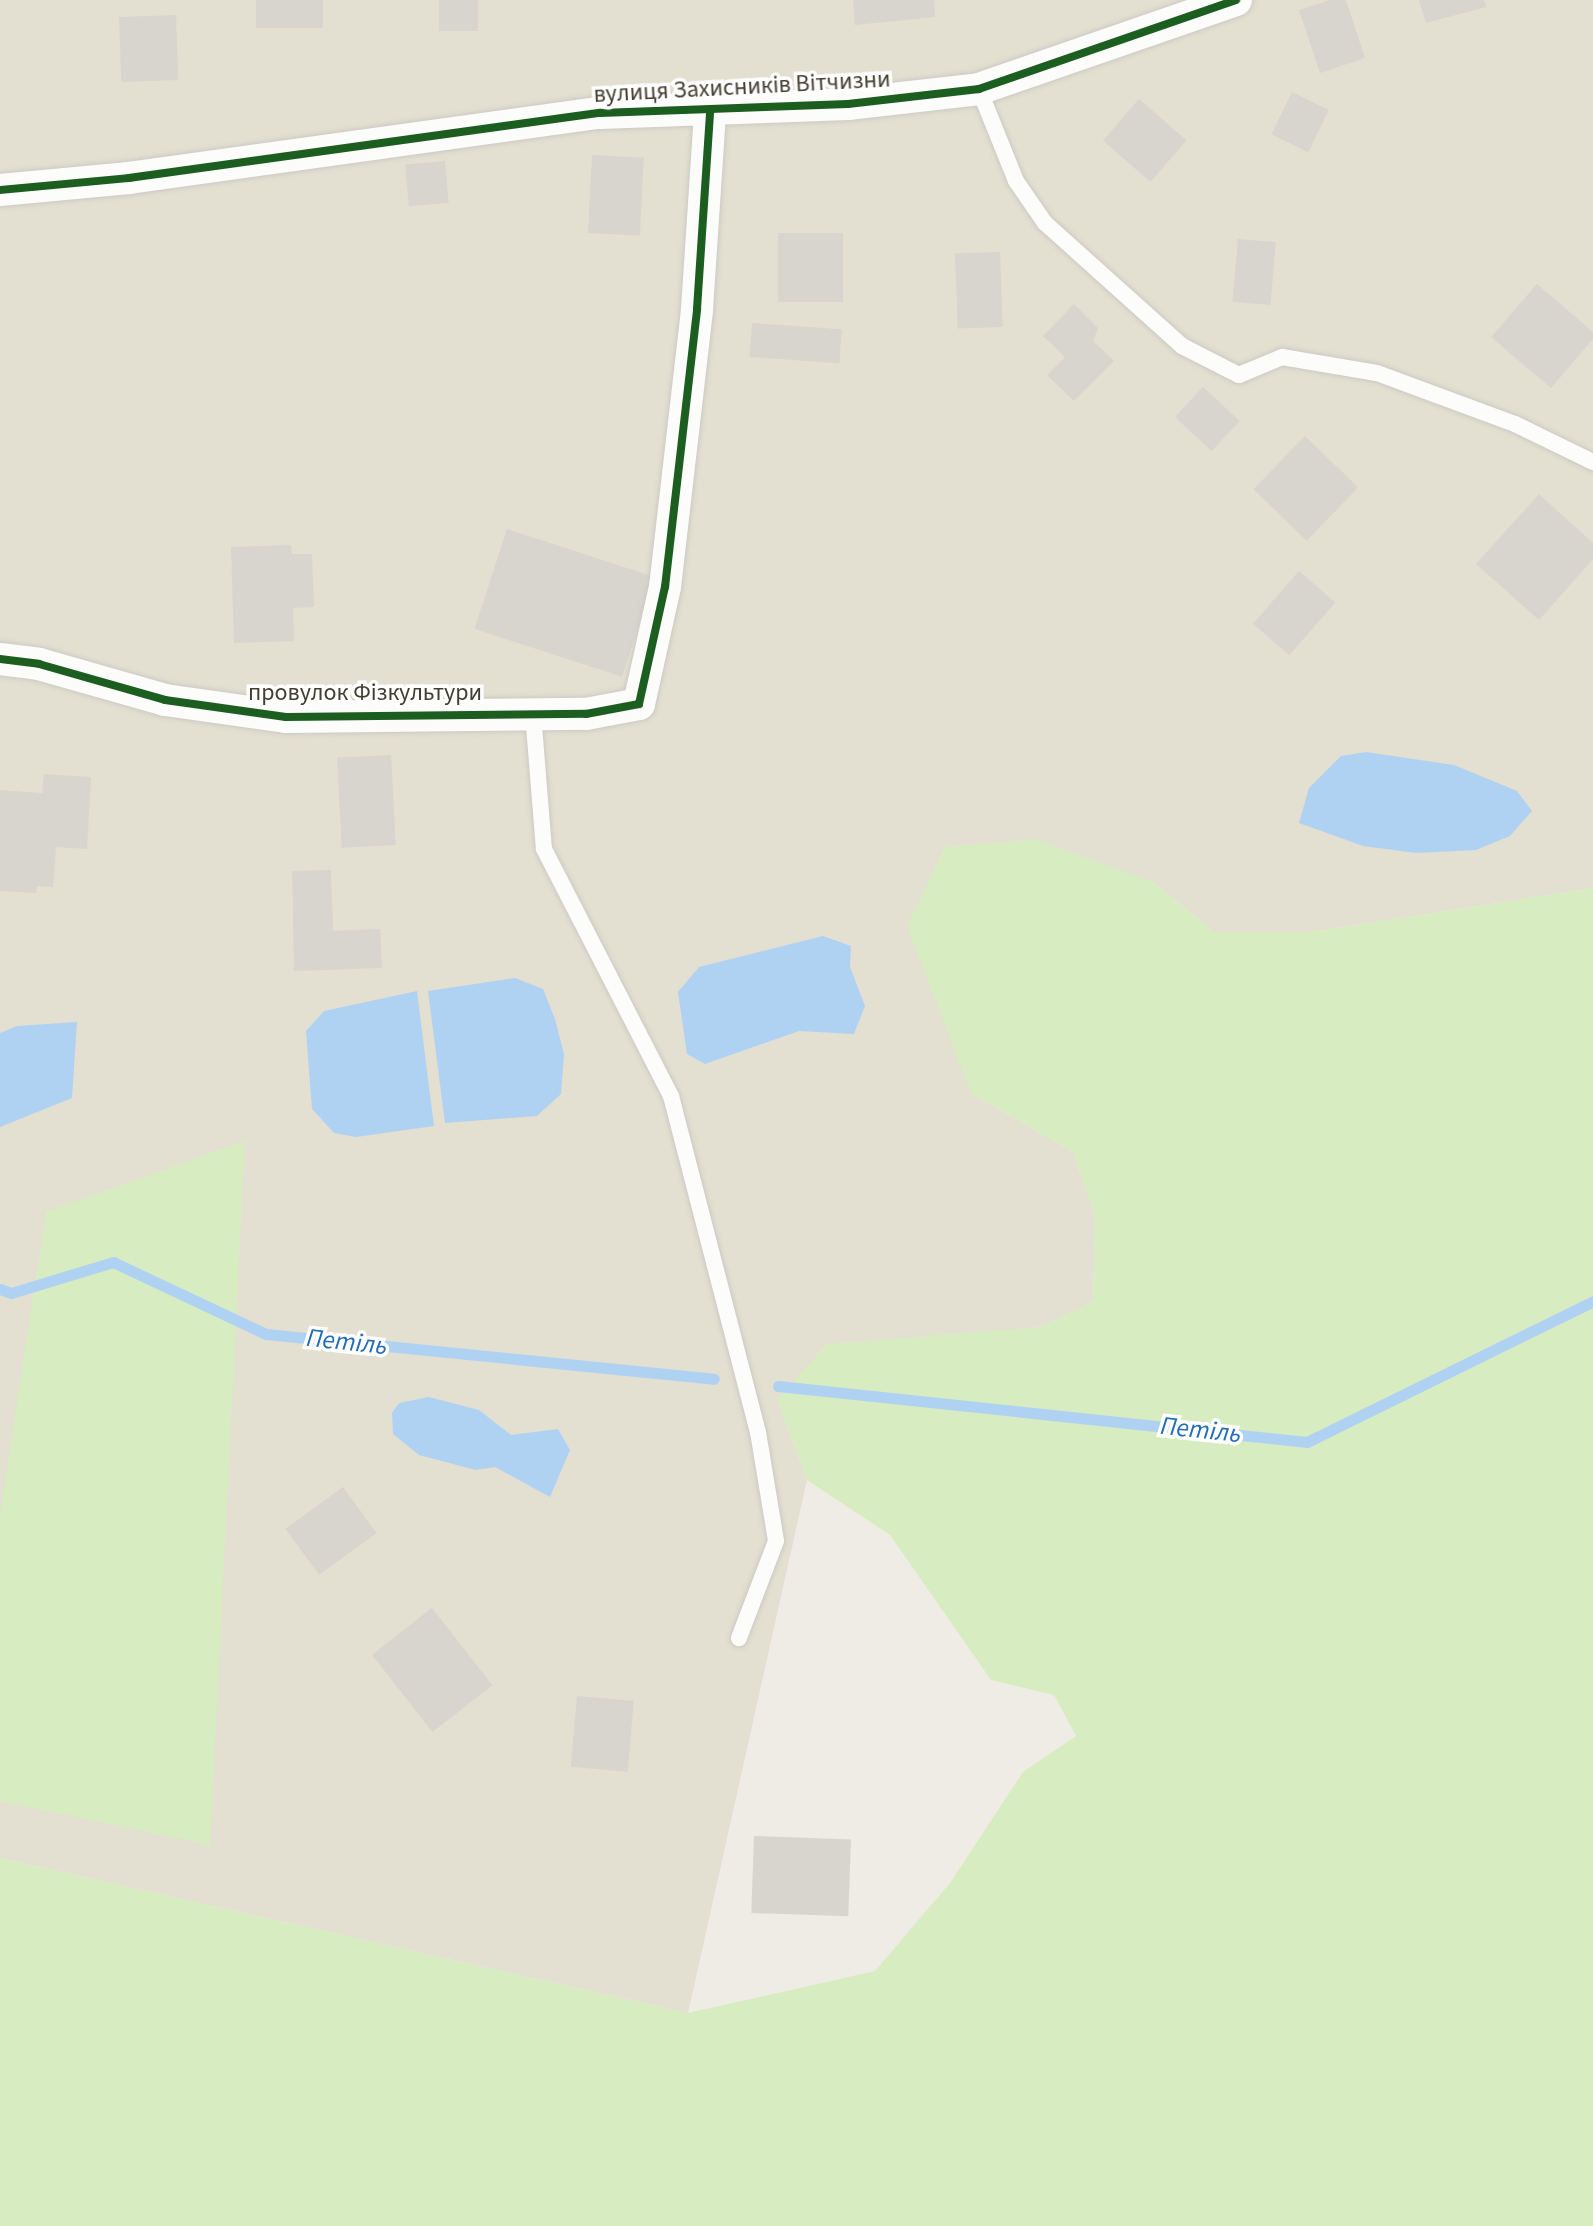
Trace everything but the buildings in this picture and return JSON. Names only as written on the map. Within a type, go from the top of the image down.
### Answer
[{"type":"street","name":"вулиця Захисників Вітчизни","points":[[0,190],[145,176],[600,113],[710,111],[979,89],[1236,0]]},
{"type":"street","name":"провулок Фізкультури","points":[[0,659],[39,664],[165,700],[286,717],[586,714],[639,704],[665,587],[697,309],[710,111]]},
{"type":"lane","points":[[979,89],[1016,181],[1045,223],[1182,346],[1239,375],[1282,357],[1377,373],[1515,424],[1593,462]]},
{"type":"lane","points":[[533,713],[544,849],[671,1096],[758,1432],[776,1541],[739,1638]]},
{"type":"shaded area","points":[[0,0],[1593,0],[1593,888],[1311,932],[1214,932],[1153,882],[971,1093],[1073,1152],[1095,1216],[1093,1302],[1041,1327],[949,1338],[777,1399],[807,1480],[688,2013],[0,1858]]},
{"type":"green space","points":[[1035,839],[1153,882],[1214,932],[1311,932],[1593,888],[1593,2226],[0,2226],[0,1858],[688,2013],[875,1971],[950,1883],[1023,1772],[1076,1736],[1054,1695],[991,1680],[890,1535],[807,1480],[777,1399],[827,1344],[1041,1327],[1093,1302],[1095,1216],[1073,1152],[971,1093],[907,926],[945,847]]},
{"type":"green space","points":[[245,1141],[210,1845],[0,1801],[0,1515],[46,1212]]},
{"type":"water","points":[[1366,752],[1454,765],[1517,791],[1532,811],[1510,836],[1476,850],[1416,853],[1363,846],[1299,823],[1309,788],[1341,756]]},
{"type":"water","points":[[823,936],[851,946],[850,967],[865,1006],[854,1034],[799,1031],[705,1064],[687,1054],[678,992],[699,967]]},
{"type":"water","points":[[515,978],[543,989],[555,1019],[564,1054],[561,1094],[537,1116],[445,1123],[428,991]]},
{"type":"water","points":[[417,991],[434,1126],[356,1137],[334,1133],[312,1109],[306,1031],[324,1011]]},
{"type":"water","points":[[77,1022],[72,1098],[0,1127],[0,1033],[17,1026]]},
{"type":"water","points":[[429,1397],[479,1410],[511,1435],[558,1429],[570,1450],[550,1497],[495,1467],[476,1470],[419,1455],[393,1434],[392,1413],[399,1403]]},
{"type":"waterway","name":"Петіль","points":[[0,1289],[11,1293],[113,1262],[266,1334],[714,1379]]},
{"type":"waterway","name":"Петіль","points":[[778,1386],[1307,1442],[1593,1301]]},
{"type":"cycle path","points":[[0,190],[129,178],[600,113],[848,104],[979,89],[1236,0]]},
{"type":"cycle path","points":[[0,659],[39,664],[165,700],[286,717],[586,714],[639,704],[665,587],[697,309],[710,111]]}]
